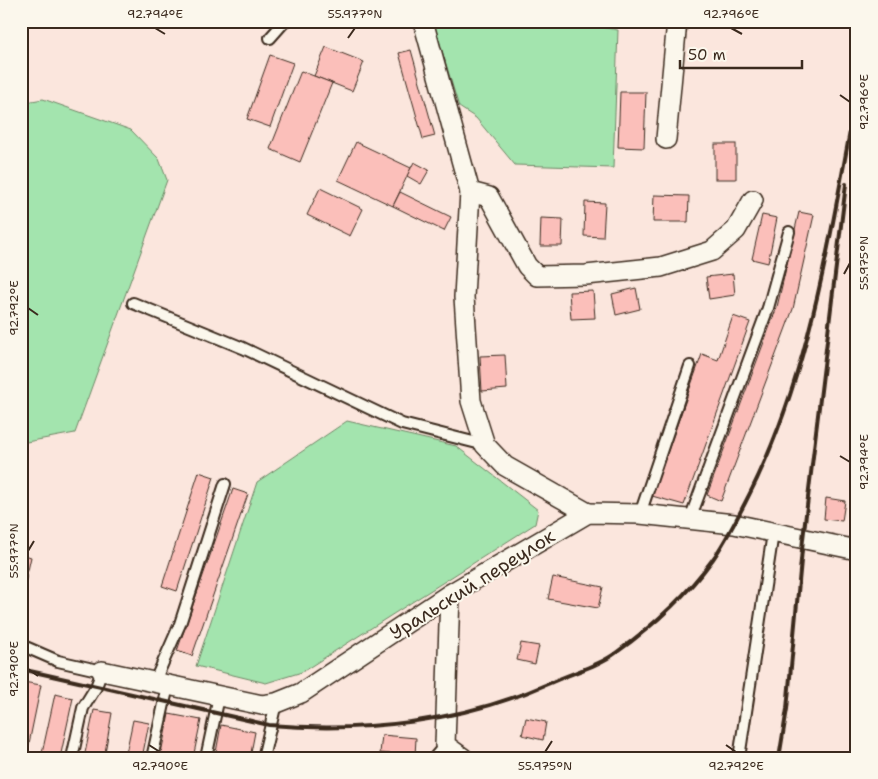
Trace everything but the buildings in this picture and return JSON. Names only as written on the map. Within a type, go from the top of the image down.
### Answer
[{"type":"street","points":[[423,21],[470,192],[464,298],[471,401],[485,445],[505,466],[588,513],[640,514],[734,524],[857,550]]},
{"type":"street","points":[[666,140],[677,21]]},
{"type":"street","points":[[470,192],[488,197],[527,266],[537,276],[586,275],[661,267],[712,251],[736,230],[753,200]]},
{"type":"street","name":"Уральский переулок","points":[[102,672],[262,705],[276,703],[301,694],[450,594],[588,513]]},
{"type":"street","points":[[450,594],[440,752],[463,758]]},
{"type":"lane","points":[[270,38],[285,21]]},
{"type":"lane","points":[[690,519],[768,308],[788,232]]},
{"type":"lane","points":[[133,303],[243,348],[402,424],[485,445]]},
{"type":"lane","points":[[640,514],[690,366]]},
{"type":"lane","points":[[152,758],[161,685],[225,484]]},
{"type":"lane","points":[[739,758],[774,533]]},
{"type":"lane","points":[[21,645],[58,661],[102,672],[84,708],[72,758]]},
{"type":"lane","points":[[206,758],[218,697]]},
{"type":"lane","points":[[263,758],[276,703]]},
{"type":"green space","points":[[433,21],[564,21],[618,30],[613,168],[515,165],[476,118],[459,107]]},
{"type":"green space","points":[[43,99],[131,130],[159,159],[167,180],[75,433],[21,443],[21,103]]},
{"type":"green space","points":[[347,421],[456,446],[538,510],[535,524],[302,672],[266,683],[196,666],[257,482]]},
{"type":"railway","points":[[21,669],[269,725],[341,727],[377,726],[412,722],[448,716],[483,707],[517,696],[610,657],[656,621],[703,572],[730,532],[768,455],[787,406],[816,304],[857,95]]},
{"type":"railway","points":[[779,758],[787,709],[803,539],[846,184]]}]
